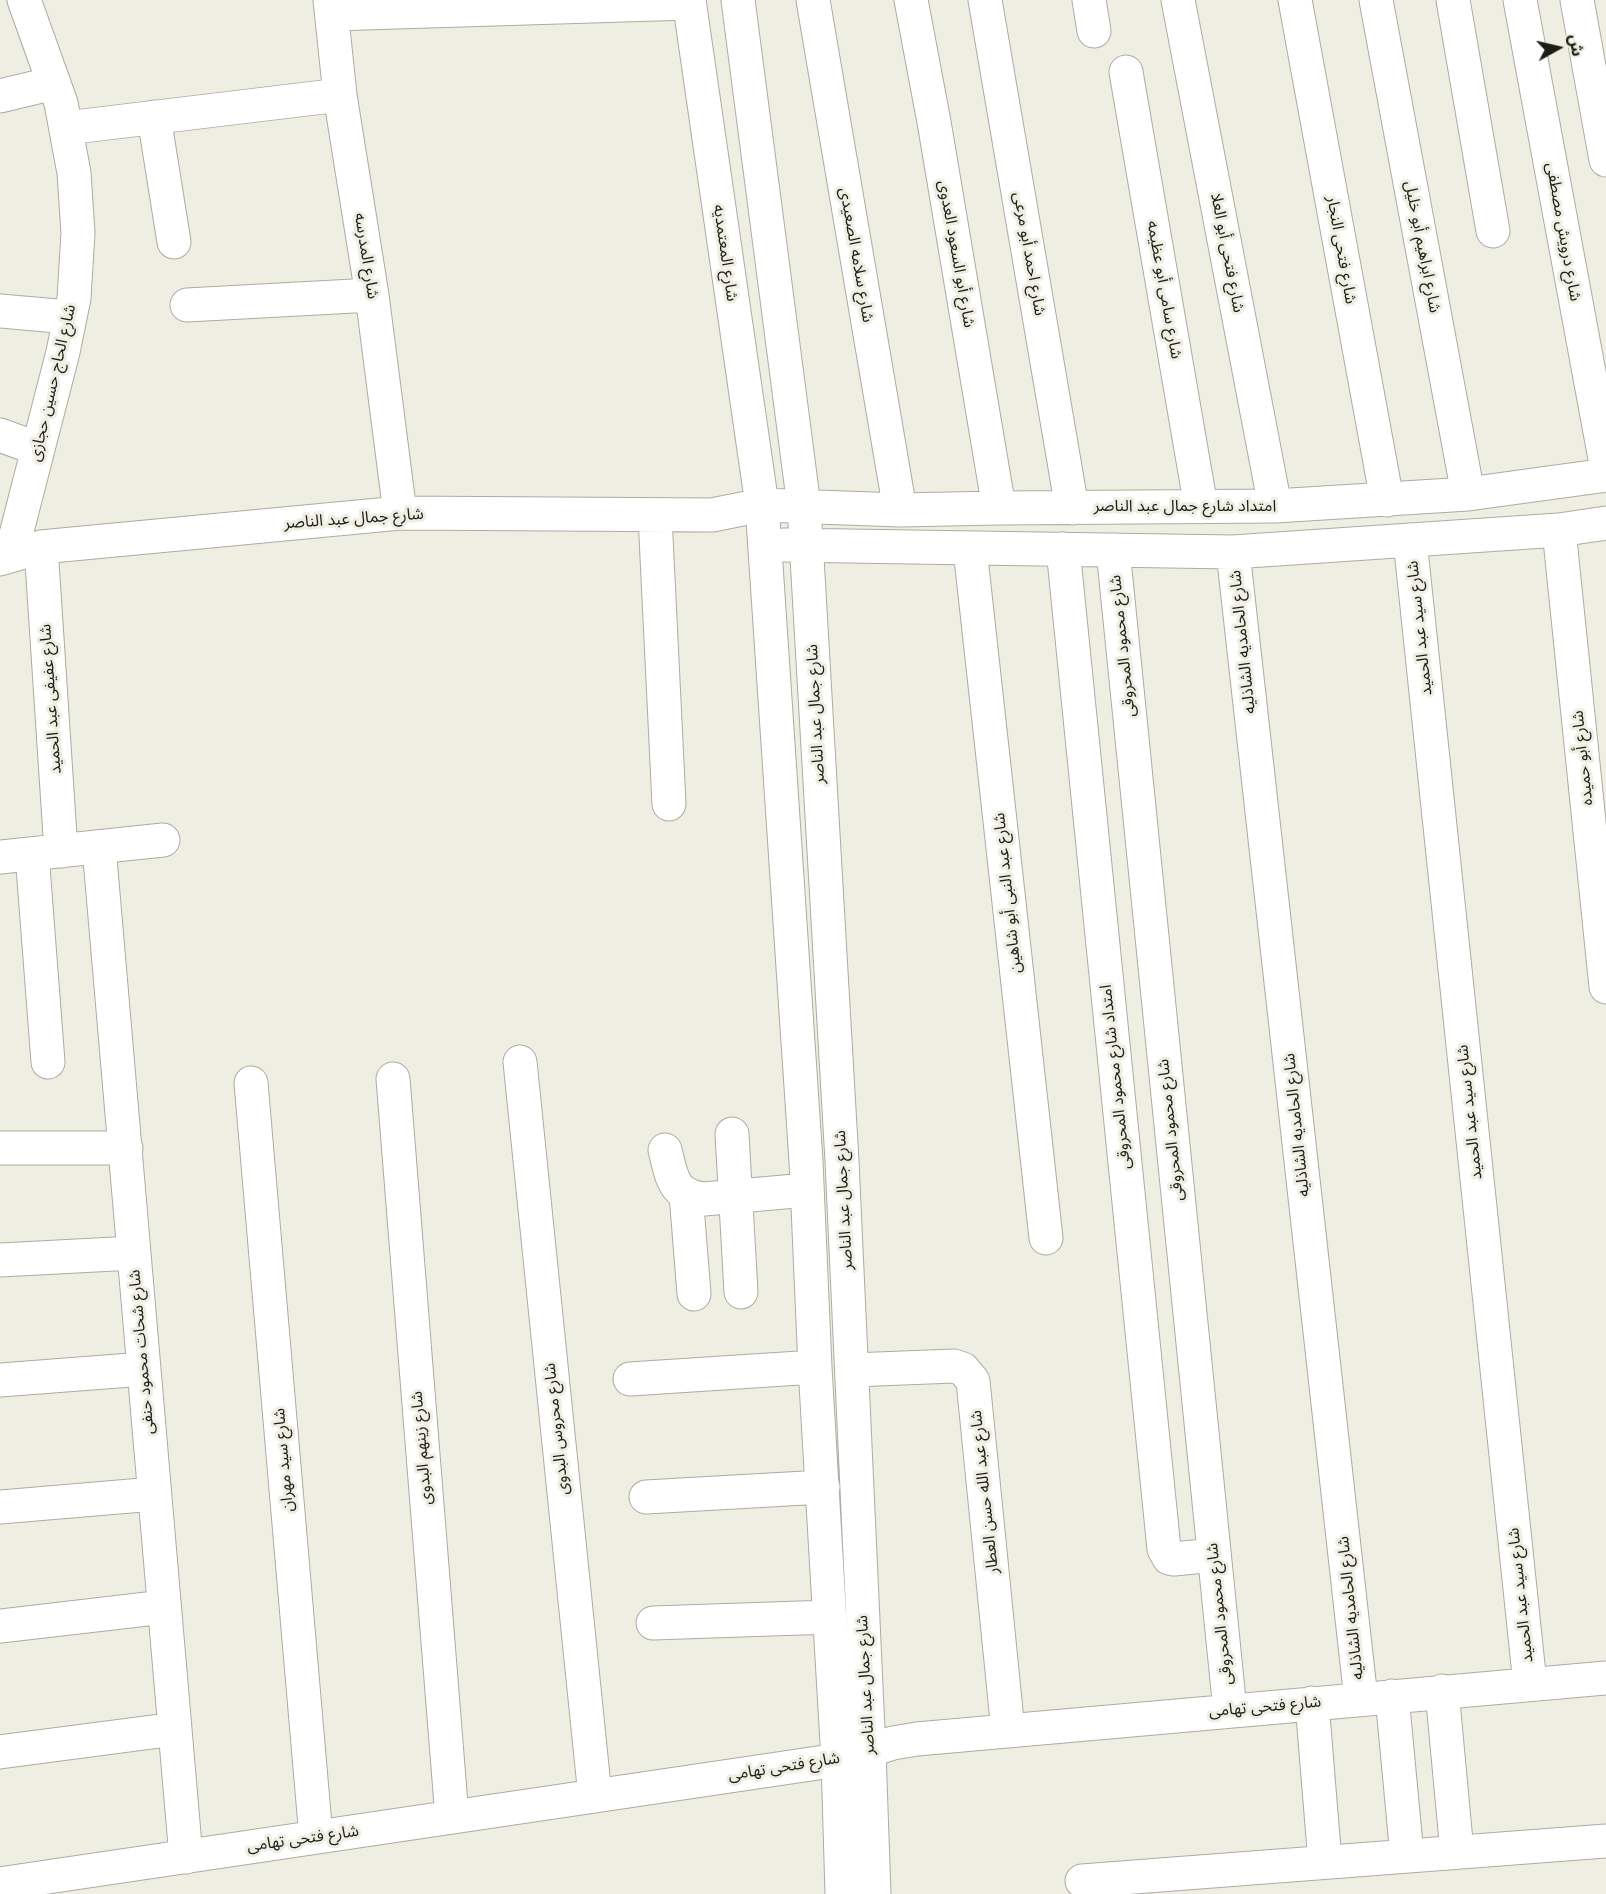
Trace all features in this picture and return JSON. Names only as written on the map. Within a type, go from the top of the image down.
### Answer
[{"type":"street","name":"شارع الحاج حسين حجازى","points":[[18,553],[38,449],[63,352],[74,298],[78,233],[74,173],[61,103],[24,0]]},
{"type":"street","points":[[738,0],[804,506]]},
{"type":"street","name":"شارع سلامه الصعيدى","points":[[813,0],[900,510]]},
{"type":"street","name":"شارع أبو السعود العدوى","points":[[911,0],[934,122],[999,508]]},
{"type":"street","name":"شارع احمد أبو مرعى","points":[[985,0],[1072,508]]},
{"type":"street","name":"شارع فتحى أبو العلا","points":[[1178,0],[1275,506]]},
{"type":"street","name":"شارع فتحى النجار","points":[[1295,0],[1387,500]]},
{"type":"street","name":"شارع ابراهيم أبو خليل","points":[[1376,0],[1468,494]]},
{"type":"street","points":[[1453,0],[1493,231]]},
{"type":"street","name":"شارع درويش مصطفى","points":[[1520,0],[1606,464]]},
{"type":"street","points":[[1577,0],[1606,160]]},
{"type":"street","points":[[331,7],[689,1]]},
{"type":"street","name":"شارع المعتمديه","points":[[689,1],[762,505]]},
{"type":"street","name":"شارع المدرسه","points":[[331,7],[340,95],[372,295],[400,513]]},
{"type":"street","name":"شارع سامى أبو عظيمه","points":[[1126,72],[1201,507]]},
{"type":"street","points":[[0,96],[54,83]]},
{"type":"street","points":[[66,128],[340,95]]},
{"type":"street","points":[[154,117],[174,242]]},
{"type":"street","points":[[186,305],[372,295]]},
{"type":"street","points":[[0,311],[69,317]]},
{"type":"street","points":[[0,435],[38,449]]},
{"type":"street","name":"امتداد شارع جمال عبد الناصر","points":[[762,505],[900,510],[1275,506],[1468,494],[1606,475]]},
{"type":"street","name":"شارع جمال عبد الناصر","points":[[18,553],[400,513],[712,515],[762,505],[807,1175],[815,1367],[838,1760],[842,1894]]},
{"type":"street","name":"شارع جمال عبد الناصر","points":[[804,506],[842,1161],[874,1894]]},
{"type":"street","points":[[712,515],[764,544],[1233,552],[1559,530],[1606,523]]},
{"type":"street","points":[[655,516],[669,804]]},
{"type":"street","name":"شارع أبو حميده","points":[[1559,530],[1606,987]]},
{"type":"street","name":"شارع سيد عبد الحميد","points":[[1410,540],[1530,1683]]},
{"type":"street","name":"شارع عبد النبى أبو شاهين","points":[[970,549],[1046,1238]]},
{"type":"street","name":"امتداد شارع محمود المحروقى","points":[[1063,549],[1164,1549],[1169,1558],[1174,1559],[1214,1556]]},
{"type":"street","name":"شارع محمود المحروقى","points":[[1113,550],[1230,1710]]},
{"type":"street","name":"شارع الحامديه الشاذليه","points":[[1233,552],[1376,1697],[1407,1856]]},
{"type":"street","name":"شارع عفيفى عبد الحميد","points":[[18,553],[31,854],[48,1062]]},
{"type":"street","points":[[31,854],[163,840]]},
{"type":"street","name":"شارع شحات محمود حنفى","points":[[99,847],[186,1857]]},
{"type":"street","name":"شارع محروس البدوى","points":[[520,1062],[595,1796]]},
{"type":"street","name":"شارع زينهم البدوى","points":[[393,1079],[452,1817]]},
{"type":"street","name":"شارع سيد مهران","points":[[251,1083],[316,1837]]},
{"type":"street","points":[[732,1134],[741,1292]]},
{"type":"street","points":[[0,1148],[126,1148]]},
{"type":"street","points":[[665,1150],[673,1181],[686,1194],[705,1199],[735,1196],[807,1175],[842,1161]]},
{"type":"street","points":[[686,1194],[694,1294]]},
{"type":"street","points":[[0,1260],[134,1253]]},
{"type":"street","name":"شارع عبد الله حسن العطار","points":[[852,1370],[954,1366],[963,1369],[973,1381],[1008,1731]]},
{"type":"street","points":[[630,1379],[815,1367]]},
{"type":"street","points":[[0,1380],[144,1368]]},
{"type":"street","points":[[646,1497],[823,1487]]},
{"type":"street","points":[[0,1507],[154,1494]]},
{"type":"street","points":[[0,1626],[164,1607]]},
{"type":"street","points":[[653,1623],[830,1617]]},
{"type":"street","name":"شارع فتحى تهامى","points":[[0,1884],[838,1760],[917,1739],[1606,1678]]},
{"type":"street","points":[[1442,1691],[1456,1852]]},
{"type":"street","points":[[1312,1703],[1325,1862]]},
{"type":"street","points":[[0,1752],[175,1729]]},
{"type":"street","points":[[1082,1881],[1606,1841]]}]
